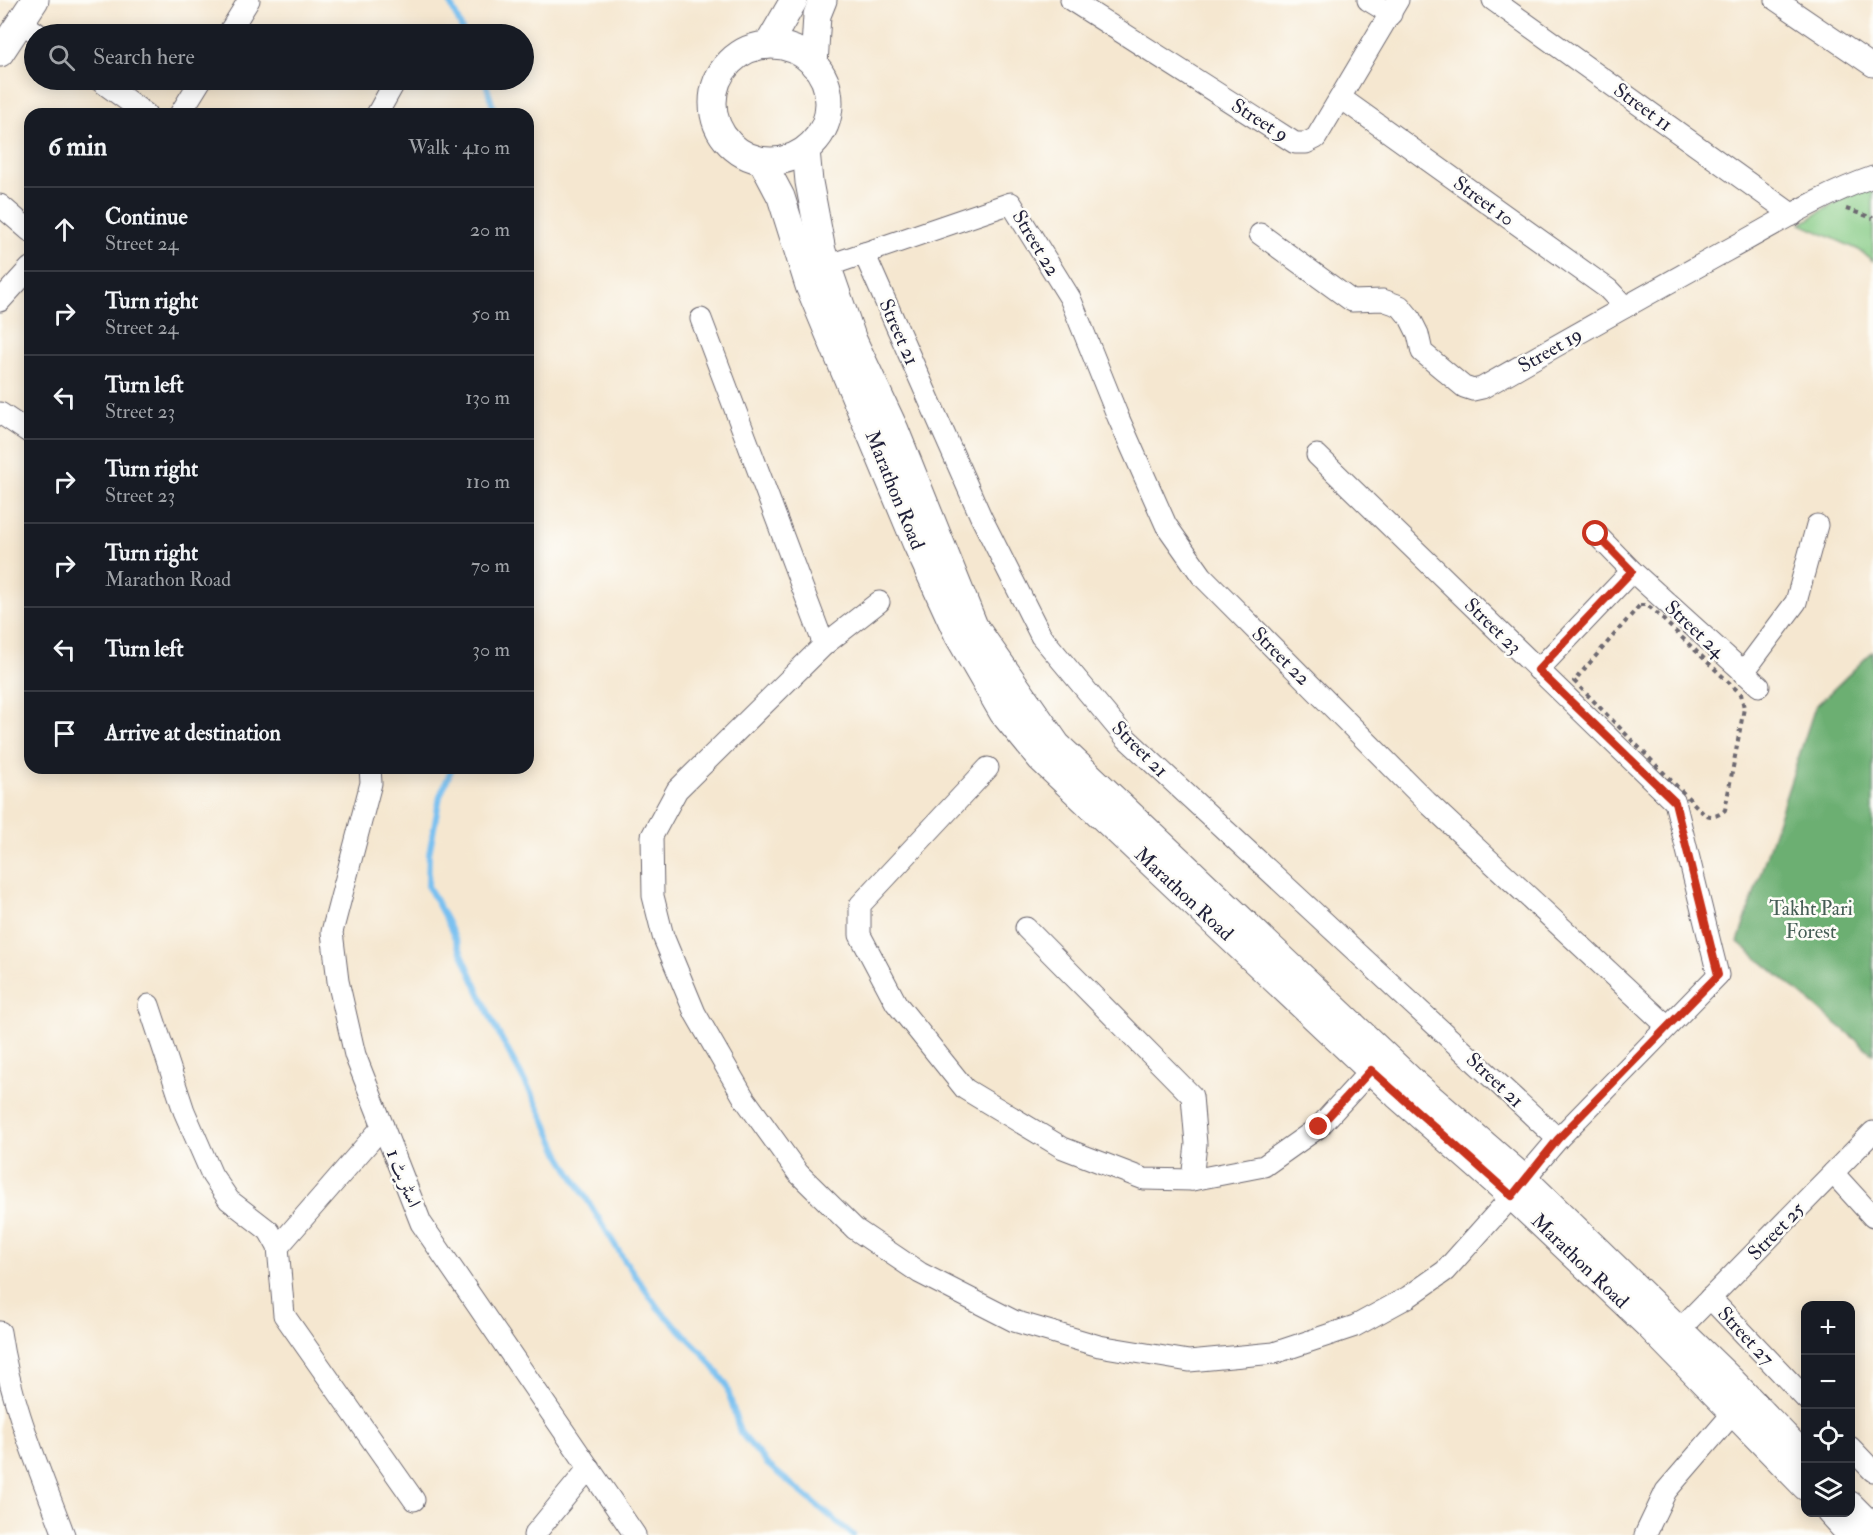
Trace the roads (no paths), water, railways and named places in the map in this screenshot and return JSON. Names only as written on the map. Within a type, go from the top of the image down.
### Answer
[{"type":"main road","points":[[768,45],[794,0]]},
{"type":"main road","points":[[814,65],[817,15],[823,0]]},
{"type":"main road","points":[[0,53],[24,27]]},
{"type":"main road","points":[[768,45],[788,47],[806,56],[820,71],[828,89],[830,109],[824,129],[814,144],[806,150],[781,161],[762,161],[745,155],[730,144],[719,129],[714,112],[714,93],[720,76],[731,61],[748,50],[768,45]]},
{"type":"main road","name":"Marathon Road","points":[[806,150],[809,182],[827,266],[853,339],[895,430],[974,626],[1058,745],[1418,1087],[1518,1187],[1801,1482]]},
{"type":"main road","name":"Marathon Road","points":[[762,161],[781,196],[809,286],[916,543],[958,635],[1003,713],[1041,759],[1371,1070],[1518,1187],[1679,1330],[1801,1453]]},
{"type":"main road","points":[[1855,1509],[1873,1528]]},
{"type":"main road","points":[[1835,1517],[1851,1535]]},
{"type":"street","points":[[234,24],[249,0]]},
{"type":"street","name":"Street 9","points":[[1071,0],[1295,143],[1306,143],[1316,138],[1395,7]]},
{"type":"street","points":[[1368,0],[1395,7]]},
{"type":"street","name":"Street 11","points":[[1493,0],[1793,215]]},
{"type":"street","points":[[1776,0],[1873,66]]},
{"type":"street","points":[[113,90],[138,108]]},
{"type":"street","points":[[184,108],[195,90]]},
{"type":"street","points":[[380,108],[390,90]]},
{"type":"street","name":"Street 10","points":[[1341,98],[1608,289],[1625,307]]},
{"type":"street","name":"Street 19","points":[[1260,234],[1352,301],[1383,300],[1400,306],[1410,318],[1418,334],[1422,352],[1464,387],[1473,390],[1482,388],[1826,197],[1873,177]]},
{"type":"street","name":"Street 22","points":[[864,253],[1011,203],[1070,298],[1118,417],[1166,525],[1202,576],[1427,802],[1666,1025]]},
{"type":"street","points":[[0,205],[24,226]]},
{"type":"street","points":[[827,266],[864,253]]},
{"type":"street","name":"Street 21","points":[[864,253],[981,517],[1041,636],[1126,738],[1558,1139]]},
{"type":"street","points":[[0,301],[24,275]]},
{"type":"street","points":[[701,318],[824,645]]},
{"type":"street","points":[[0,413],[24,430]]},
{"type":"street","name":"Street 23","points":[[879,602],[824,645],[676,789],[652,836],[653,896],[663,936],[695,1013],[744,1098],[798,1173],[855,1228],[920,1273],[1014,1321],[1099,1346],[1189,1361],[1274,1353],[1355,1326],[1408,1297],[1445,1271],[1558,1139],[1666,1025],[1718,975],[1675,802],[1317,455]]},
{"type":"street","name":"Street 24","points":[[1596,534],[1632,571],[1751,680],[1796,602],[1816,525]]},
{"type":"street","points":[[1538,670],[1632,571]]},
{"type":"street","points":[[988,768],[860,905],[860,935],[896,1003],[966,1089],[1063,1148],[1144,1179],[1192,1180],[1264,1166],[1319,1127],[1371,1070]]},
{"type":"street","name":"اسٹریٹ 1","points":[[370,774],[371,783],[332,932],[338,981],[355,1055],[421,1222],[635,1535]]},
{"type":"street","points":[[1026,928],[1192,1096],[1196,1144],[1192,1180]]},
{"type":"street","points":[[149,1005],[183,1111],[212,1175],[229,1200],[269,1231],[278,1247],[284,1315],[414,1500]]},
{"type":"street","points":[[278,1247],[383,1126]]},
{"type":"street","name":"Street 25","points":[[1679,1330],[1873,1132]]},
{"type":"street","points":[[1833,1173],[1873,1217]]},
{"type":"street","name":"Street 27","points":[[1710,1298],[1801,1394]]},
{"type":"street","points":[[0,1332],[22,1427],[64,1535]]},
{"type":"street","points":[[1645,1535],[1666,1491],[1734,1412]]},
{"type":"street","points":[[1855,1451],[1873,1471]]},
{"type":"street","points":[[534,1535],[589,1468]]},
{"type":"waterway","points":[[449,0],[460,24]]},
{"type":"waterway","points":[[488,90],[493,108]]},
{"type":"waterway","points":[[449,774],[440,796],[429,854],[428,886],[448,923],[494,1025],[539,1108],[561,1157],[623,1258],[658,1308],[702,1352],[726,1384],[740,1432],[767,1464],[853,1535]]},
{"type":"park label","name":"Takht Pari Forest","points":[[1811,920]]}]
